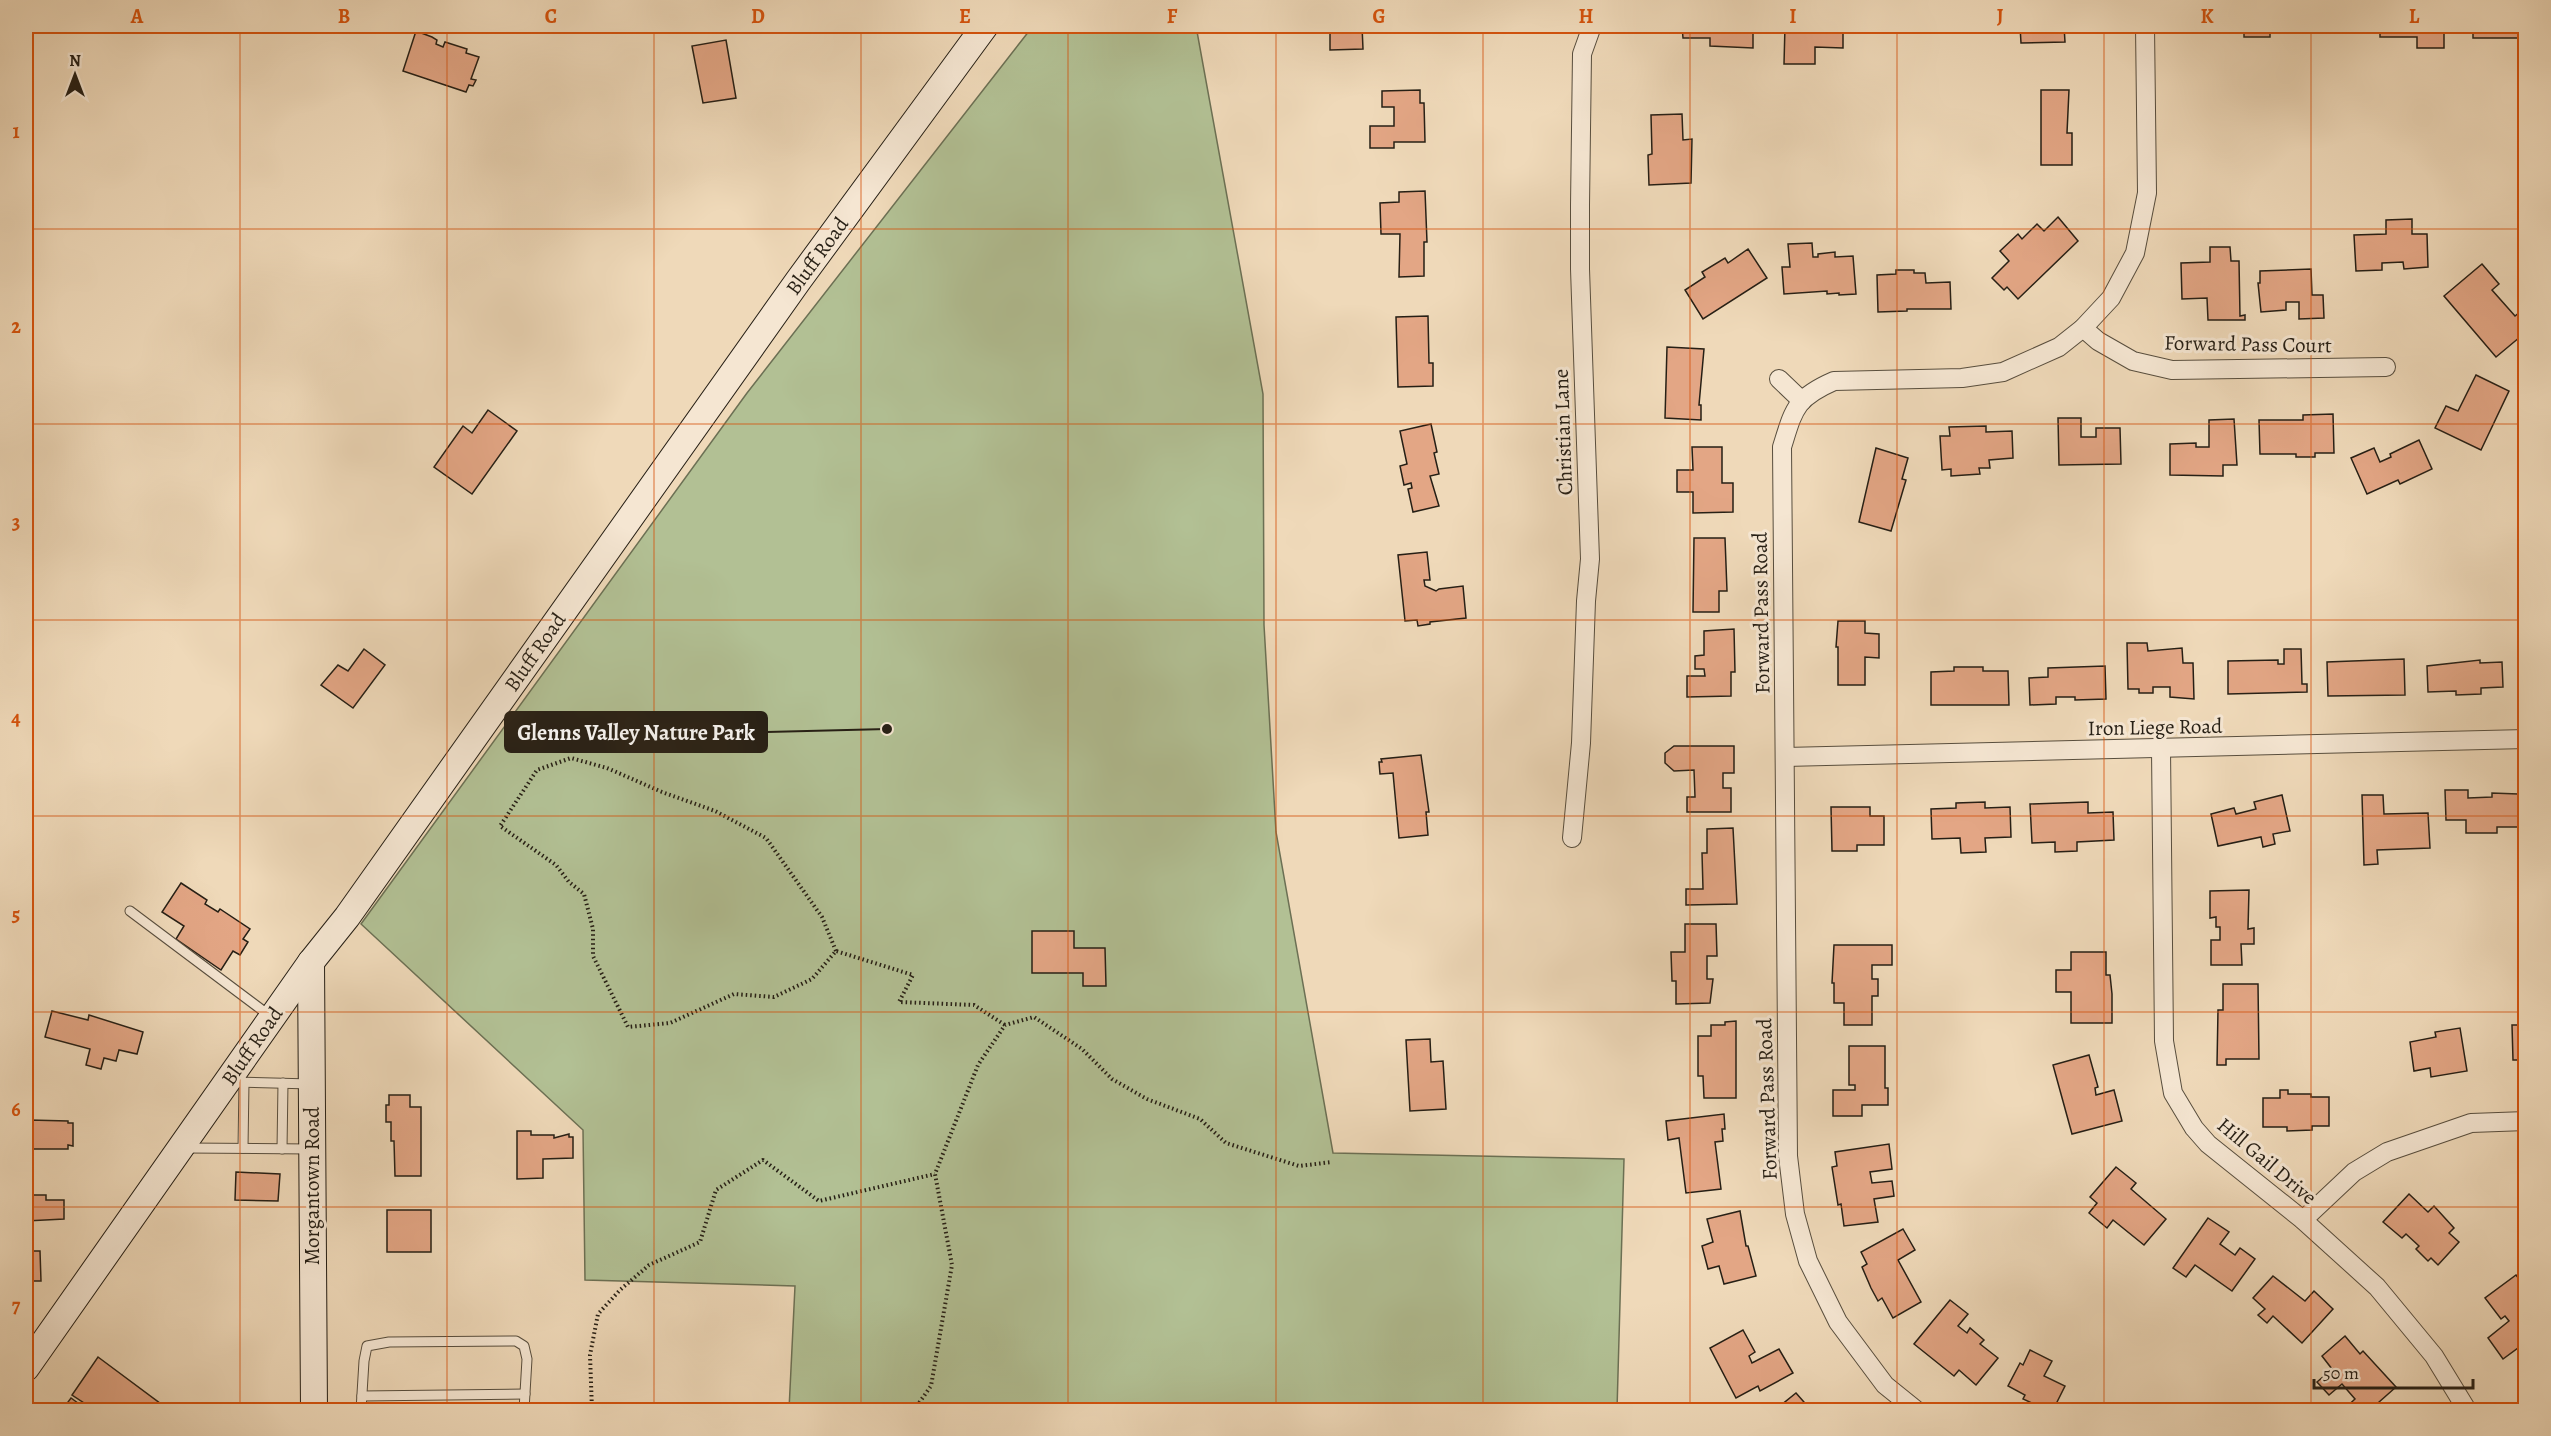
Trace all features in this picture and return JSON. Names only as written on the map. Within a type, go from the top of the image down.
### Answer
[{"type":"main road","name":"Bluff Road","points":[[26,1368],[180,1148],[235,1082],[272,1018],[311,962],[347,917],[791,291],[985,26]]},
{"type":"main road","name":"Morgantown Road","points":[[311,962],[314,1410]]},
{"type":"street","name":"Christian Lane","points":[[1572,838],[1581,743],[1586,601],[1590,559],[1580,215],[1582,54],[1592,26]]},
{"type":"street","name":"Forward Pass Road","points":[[1916,1410],[1885,1384],[1838,1322],[1808,1261],[1795,1214],[1788,1156],[1782,447],[1794,409],[1815,389],[1834,381],[1962,378],[2003,372],[2059,346],[2083,328],[2111,298],[2135,253],[2147,193],[2145,26]]},
{"type":"street","name":"Forward Pass Court","points":[[2083,328],[2133,361],[2172,370],[2386,367]]},
{"type":"street","points":[[1779,379],[1802,401]]},
{"type":"street","name":"Iron Liege Road","points":[[1785,757],[2526,739]]},
{"type":"street","name":"Hill Gail Drive","points":[[2161,749],[2163,1041],[2173,1093],[2194,1128],[2208,1144],[2303,1220],[2377,1287],[2434,1356],[2467,1410]]},
{"type":"street","points":[[2303,1220],[2354,1173],[2387,1152],[2471,1123],[2526,1121]]},
{"type":"lane","points":[[130,911],[272,1018]]},
{"type":"lane","points":[[243,1148],[248,1114],[235,1082],[312,1084]]},
{"type":"lane","points":[[282,1149],[279,1115],[283,1083]]},
{"type":"lane","points":[[180,1148],[312,1149]]},
{"type":"lane","points":[[361,1410],[367,1346],[389,1341],[516,1341],[524,1346],[527,1359],[524,1410]]},
{"type":"lane","points":[[362,1396],[525,1394]]},
{"type":"path","points":[[571,758],[607,768],[662,792],[715,811],[766,838],[822,917],[836,951],[812,980],[774,998],[734,994],[670,1023],[628,1027],[593,956],[593,929],[585,894],[569,882],[556,865],[500,826],[537,770],[571,758]]},
{"type":"path","points":[[836,951],[913,975],[899,1002],[974,1005],[1005,1025]]},
{"type":"path","points":[[914,1410],[932,1386],[952,1265],[935,1174],[978,1065],[1005,1025],[1034,1017],[1082,1049],[1112,1079],[1147,1099],[1200,1119],[1226,1143],[1299,1167],[1332,1162]]},
{"type":"path","points":[[592,1410],[590,1354],[598,1314],[620,1290],[649,1265],[700,1242],[716,1190],[763,1160],[819,1201],[935,1174]]},
{"type":"green space","points":[[1033,26],[1196,26],[1263,394],[1264,625],[1276,832],[1333,1153],[1624,1159],[1617,1410],[789,1410],[795,1286],[585,1280],[583,1130],[361,924],[747,393]]},
{"type":"building","points":[[1330,26],[1362,26],[1363,49],[1330,50]]},
{"type":"building","points":[[1682,26],[1753,26],[1753,48],[1710,46],[1710,38],[1683,38]]},
{"type":"building","points":[[1785,26],[1843,26],[1843,48],[1815,47],[1815,64],[1784,64]]},
{"type":"building","points":[[2020,26],[2064,26],[2065,42],[2021,43]]},
{"type":"building","points":[[2236,26],[2301,27],[2270,27],[2270,37],[2244,37],[2244,27]]},
{"type":"building","points":[[2362,26],[2444,26],[2444,48],[2417,48],[2417,37],[2380,37],[2380,27]]},
{"type":"building","points":[[2473,26],[2526,26],[2526,30],[2522,30],[2522,38],[2473,38]]},
{"type":"building","points":[[416,31],[432,37],[437,40],[436,44],[443,47],[445,42],[467,49],[466,53],[479,57],[471,79],[476,80],[473,86],[469,85],[466,92],[403,71]]},
{"type":"building","points":[[726,40],[736,98],[703,103],[692,46]]},
{"type":"building","points":[[1420,90],[1420,103],[1424,103],[1425,142],[1394,142],[1394,148],[1370,148],[1370,126],[1394,126],[1394,107],[1382,107],[1382,91]]},
{"type":"building","points":[[2041,90],[2069,90],[2067,133],[2072,133],[2072,165],[2041,165]]},
{"type":"building","points":[[1682,114],[1683,140],[1692,139],[1691,183],[1649,185],[1648,155],[1652,154],[1651,115]]},
{"type":"building","points":[[1425,191],[1427,242],[1424,242],[1424,276],[1399,277],[1400,234],[1381,234],[1380,203],[1399,202],[1399,192]]},
{"type":"building","points":[[2058,217],[2078,241],[2018,299],[2007,287],[2004,290],[1992,278],[2009,261],[2000,251],[2018,234],[2022,239],[2037,224],[2044,231]]},
{"type":"building","points":[[2412,219],[2412,234],[2427,234],[2428,267],[2404,269],[2403,262],[2382,263],[2382,270],[2356,271],[2354,235],[2386,234],[2386,220]]},
{"type":"building","points":[[1812,243],[1813,257],[1818,257],[1818,254],[1835,252],[1835,257],[1853,256],[1856,294],[1827,294],[1827,291],[1784,294],[1782,267],[1790,267],[1788,244]]},
{"type":"building","points":[[2210,247],[2230,247],[2231,261],[2239,261],[2240,316],[2245,315],[2245,320],[2208,320],[2207,298],[2182,299],[2181,263],[2210,262]]},
{"type":"building","points":[[1748,249],[1767,278],[1703,319],[1685,290],[1705,277],[1702,272],[1725,258],[1728,263]]},
{"type":"building","points":[[2482,264],[2499,284],[2492,290],[2515,316],[2526,307],[2526,332],[2496,357],[2444,296]]},
{"type":"building","points":[[2311,269],[2312,295],[2323,295],[2324,318],[2299,319],[2299,302],[2286,302],[2286,310],[2261,312],[2258,283],[2260,283],[2260,271]]},
{"type":"building","points":[[1896,270],[1914,270],[1914,273],[1925,273],[1926,283],[1950,282],[1951,309],[1907,309],[1907,311],[1878,312],[1877,275],[1896,274]]},
{"type":"building","points":[[1428,316],[1429,363],[1433,363],[1433,386],[1398,387],[1396,317]]},
{"type":"building","points":[[1667,347],[1704,349],[1699,405],[1701,405],[1701,420],[1665,418]]},
{"type":"building","points":[[2476,375],[2509,391],[2481,450],[2435,428],[2446,406],[2458,411]]},
{"type":"building","points":[[488,410],[517,431],[472,494],[434,467],[463,426],[472,433]]},
{"type":"building","points":[[2333,414],[2334,453],[2315,453],[2315,457],[2296,457],[2296,454],[2260,454],[2259,420],[2303,420],[2303,415]]},
{"type":"building","points":[[2058,418],[2081,418],[2081,437],[2096,437],[2096,428],[2120,428],[2121,464],[2059,465]]},
{"type":"building","points":[[2234,419],[2237,465],[2223,465],[2223,476],[2170,475],[2170,444],[2196,443],[2196,447],[2209,447],[2209,420]]},
{"type":"building","points":[[1431,424],[1439,474],[1430,476],[1439,506],[1413,512],[1408,489],[1412,488],[1411,483],[1404,485],[1400,466],[1407,464],[1400,431]]},
{"type":"building","points":[[1986,426],[1986,432],[2012,431],[2013,458],[1989,460],[1990,468],[1979,468],[1980,474],[1951,476],[1951,469],[1942,470],[1940,436],[1950,436],[1949,427]]},
{"type":"building","points":[[2419,440],[2432,469],[2400,484],[2398,480],[2367,494],[2351,458],[2374,448],[2380,462],[2391,457],[2390,454]]},
{"type":"building","points":[[1692,447],[1722,447],[1722,483],[1733,483],[1733,512],[1693,513],[1693,492],[1677,492],[1677,470],[1693,470]]},
{"type":"building","points":[[1876,448],[1908,458],[1902,479],[1906,480],[1891,531],[1859,522]]},
{"type":"building","points":[[1694,538],[1725,538],[1727,591],[1719,591],[1719,612],[1693,612]]},
{"type":"building","points":[[1427,552],[1430,580],[1424,580],[1425,586],[1436,591],[1463,586],[1466,618],[1430,622],[1430,624],[1418,626],[1417,620],[1405,621],[1398,555]]},
{"type":"building","points":[[1838,621],[1865,621],[1865,633],[1879,634],[1879,658],[1865,657],[1865,685],[1838,685],[1838,647],[1836,647]]},
{"type":"building","points":[[1734,629],[1735,672],[1731,672],[1731,696],[1687,697],[1687,676],[1705,676],[1704,669],[1695,669],[1695,656],[1704,655],[1704,631]]},
{"type":"building","points":[[2127,643],[2147,643],[2148,651],[2182,648],[2183,663],[2193,663],[2194,699],[2170,697],[2170,687],[2153,687],[2153,693],[2139,693],[2139,689],[2128,689]]},
{"type":"building","points":[[364,649],[385,665],[353,708],[321,685],[338,665],[348,671]]},
{"type":"building","points":[[2284,649],[2301,649],[2302,684],[2307,684],[2307,692],[2228,694],[2228,661],[2278,660],[2278,664],[2284,664]]},
{"type":"building","points":[[2404,659],[2405,695],[2328,696],[2327,662]]},
{"type":"building","points":[[2480,660],[2480,663],[2502,662],[2503,687],[2481,688],[2481,694],[2456,695],[2456,691],[2428,692],[2427,666]]},
{"type":"building","points":[[2105,666],[2106,699],[2075,700],[2075,697],[2056,697],[2056,704],[2030,705],[2029,678],[2048,677],[2048,668]]},
{"type":"building","points":[[1954,667],[1983,667],[1983,671],[2008,671],[2009,705],[1931,705],[1931,672],[1954,671]]},
{"type":"building","points":[[1674,746],[1734,746],[1734,773],[1723,773],[1723,788],[1731,788],[1731,812],[1687,812],[1687,797],[1695,797],[1694,770],[1674,771],[1665,763],[1665,753]]},
{"type":"building","points":[[1421,755],[1429,812],[1426,812],[1428,835],[1399,838],[1393,773],[1380,774],[1379,762],[1382,762],[1381,759]]},
{"type":"building","points":[[2445,790],[2468,790],[2468,798],[2492,797],[2492,793],[2518,794],[2519,827],[2497,827],[2497,833],[2466,833],[2466,820],[2446,820]]},
{"type":"building","points":[[2282,795],[2290,831],[2273,834],[2275,844],[2263,847],[2261,837],[2218,846],[2211,814],[2234,808],[2236,814],[2256,809],[2254,802]]},
{"type":"building","points":[[2362,795],[2383,795],[2384,814],[2428,813],[2430,848],[2377,850],[2378,864],[2364,865]]},
{"type":"building","points":[[1985,802],[1985,808],[2010,807],[2011,837],[1985,838],[1986,852],[1961,853],[1960,838],[1932,839],[1931,809],[1956,808],[1956,803]]},
{"type":"building","points":[[2088,802],[2088,813],[2113,812],[2114,840],[2077,842],[2077,851],[2055,852],[2055,842],[2032,843],[2030,804]]},
{"type":"building","points":[[1831,807],[1870,807],[1870,816],[1884,816],[1884,845],[1857,845],[1857,851],[1832,851]]},
{"type":"building","points":[[1733,828],[1737,904],[1686,905],[1686,889],[1703,889],[1702,853],[1707,853],[1707,829]]},
{"type":"building","points":[[181,883],[207,900],[205,904],[218,912],[220,909],[250,929],[243,939],[248,942],[240,955],[233,951],[221,970],[176,939],[184,926],[162,912]]},
{"type":"building","points":[[2249,890],[2248,929],[2254,928],[2254,944],[2241,944],[2242,965],[2211,965],[2211,940],[2220,940],[2220,927],[2216,927],[2216,917],[2210,918],[2210,891]]},
{"type":"building","points":[[1685,924],[1716,924],[1717,956],[1707,956],[1707,979],[1713,979],[1710,1003],[1676,1004],[1676,981],[1672,981],[1671,952],[1685,952]]},
{"type":"building","points":[[1032,931],[1074,931],[1074,948],[1105,948],[1106,986],[1083,986],[1083,973],[1032,973]]},
{"type":"building","points":[[1834,945],[1892,945],[1892,965],[1872,965],[1872,979],[1878,979],[1878,996],[1872,996],[1872,1025],[1844,1025],[1844,1003],[1834,1003],[1834,983],[1832,983]]},
{"type":"building","points":[[2071,952],[2106,952],[2106,975],[2110,975],[2112,994],[2112,1023],[2071,1023],[2071,992],[2056,992],[2056,970],[2071,970]]},
{"type":"building","points":[[2223,984],[2258,984],[2259,1059],[2226,1059],[2226,1065],[2217,1065],[2218,1010],[2223,1010]]},
{"type":"building","points":[[52,1011],[88,1020],[89,1015],[143,1032],[137,1054],[119,1050],[116,1061],[104,1058],[101,1069],[86,1065],[90,1049],[45,1037]]},
{"type":"building","points":[[1736,1021],[1736,1098],[1704,1098],[1703,1076],[1698,1076],[1698,1036],[1711,1036],[1711,1025],[1725,1025],[1725,1022]]},
{"type":"building","points":[[2512,1025],[2526,1025],[2526,1060],[2513,1060]]},
{"type":"building","points":[[2460,1028],[2467,1071],[2431,1077],[2430,1068],[2414,1071],[2410,1042],[2436,1037],[2435,1032]]},
{"type":"building","points":[[1430,1039],[1431,1062],[1443,1061],[1446,1109],[1410,1111],[1406,1040]]},
{"type":"building","points":[[1849,1046],[1885,1046],[1885,1088],[1888,1088],[1888,1105],[1862,1105],[1862,1116],[1833,1116],[1833,1090],[1855,1090],[1855,1085],[1849,1085]]},
{"type":"building","points":[[2089,1055],[2098,1087],[2095,1088],[2096,1095],[2114,1090],[2122,1121],[2072,1134],[2053,1065]]},
{"type":"building","points":[[2280,1090],[2288,1090],[2288,1094],[2329,1097],[2329,1126],[2312,1126],[2312,1130],[2287,1131],[2287,1127],[2263,1127],[2263,1098],[2280,1098]]},
{"type":"building","points":[[389,1095],[410,1095],[410,1107],[421,1107],[421,1176],[395,1176],[391,1122],[386,1122],[386,1105],[389,1105]]},
{"type":"building","points":[[1724,1114],[1723,1141],[1715,1142],[1721,1189],[1686,1193],[1679,1138],[1668,1140],[1666,1121]]},
{"type":"building","points":[[29,1120],[73,1123],[73,1146],[68,1145],[68,1149],[33,1149],[33,1137],[29,1137]]},
{"type":"building","points":[[517,1131],[531,1131],[531,1135],[554,1135],[554,1138],[569,1134],[569,1137],[573,1137],[573,1158],[543,1159],[543,1178],[517,1179]]},
{"type":"building","points":[[1889,1144],[1892,1169],[1870,1172],[1872,1183],[1892,1181],[1894,1196],[1874,1199],[1878,1222],[1844,1226],[1832,1167],[1837,1166],[1835,1152]]},
{"type":"building","points":[[2116,1167],[2136,1183],[2131,1189],[2166,1219],[2144,1245],[2113,1220],[2107,1228],[2089,1213],[2097,1203],[2090,1197]]},
{"type":"building","points":[[236,1172],[280,1174],[278,1201],[235,1200]]},
{"type":"building","points":[[2409,1194],[2428,1212],[2434,1206],[2454,1228],[2449,1233],[2459,1242],[2438,1265],[2431,1258],[2428,1261],[2416,1249],[2419,1246],[2406,1234],[2402,1238],[2383,1222]]},
{"type":"building","points":[[26,1195],[46,1195],[46,1200],[64,1200],[64,1219],[26,1221]]},
{"type":"building","points":[[387,1210],[431,1210],[431,1252],[387,1252]]},
{"type":"building","points":[[1740,1211],[1746,1246],[1748,1246],[1756,1276],[1724,1284],[1719,1266],[1708,1269],[1702,1246],[1713,1242],[1707,1219]]},
{"type":"building","points":[[2208,1218],[2229,1232],[2220,1244],[2235,1255],[2240,1248],[2255,1259],[2232,1291],[2195,1265],[2186,1277],[2173,1268]]},
{"type":"building","points":[[1903,1229],[1915,1250],[1898,1260],[1921,1302],[1893,1318],[1882,1298],[1878,1301],[1871,1288],[1862,1267],[1867,1264],[1861,1252]]},
{"type":"building","points":[[26,1251],[40,1251],[41,1281],[30,1281],[30,1278],[26,1278]]},
{"type":"building","points":[[2516,1275],[2526,1288],[2526,1342],[2503,1359],[2488,1338],[2509,1321],[2505,1316],[2501,1319],[2485,1298]]},
{"type":"building","points":[[2273,1276],[2305,1301],[2314,1291],[2333,1309],[2302,1343],[2273,1316],[2267,1323],[2258,1315],[2265,1309],[2253,1298]]},
{"type":"building","points":[[1950,1300],[1968,1314],[1958,1326],[1967,1333],[1970,1328],[1984,1340],[1980,1344],[1998,1358],[1976,1385],[1959,1370],[1954,1376],[1914,1344]]},
{"type":"building","points":[[1743,1330],[1755,1352],[1749,1356],[1752,1363],[1779,1349],[1793,1373],[1760,1391],[1758,1386],[1736,1398],[1710,1348]]},
{"type":"building","points":[[2345,1336],[2360,1354],[2363,1351],[2396,1387],[2370,1410],[2343,1410],[2355,1399],[2342,1384],[2329,1395],[2317,1382],[2332,1369],[2322,1356]]},
{"type":"building","points":[[2030,1350],[2052,1361],[2044,1376],[2065,1386],[2053,1410],[2028,1410],[2032,1403],[2023,1399],[2025,1395],[2008,1386],[2020,1363],[2023,1365]]},
{"type":"building","points":[[98,1357],[161,1404],[156,1410],[106,1410],[102,1408],[100,1410],[70,1410],[65,1406],[71,1398],[82,1406],[84,1403],[72,1395]]},
{"type":"building","points":[[1796,1393],[1811,1410],[1775,1410]]},
{"type":"place","name":"Glenns Valley Nature Park","points":[[887,729]]}]
